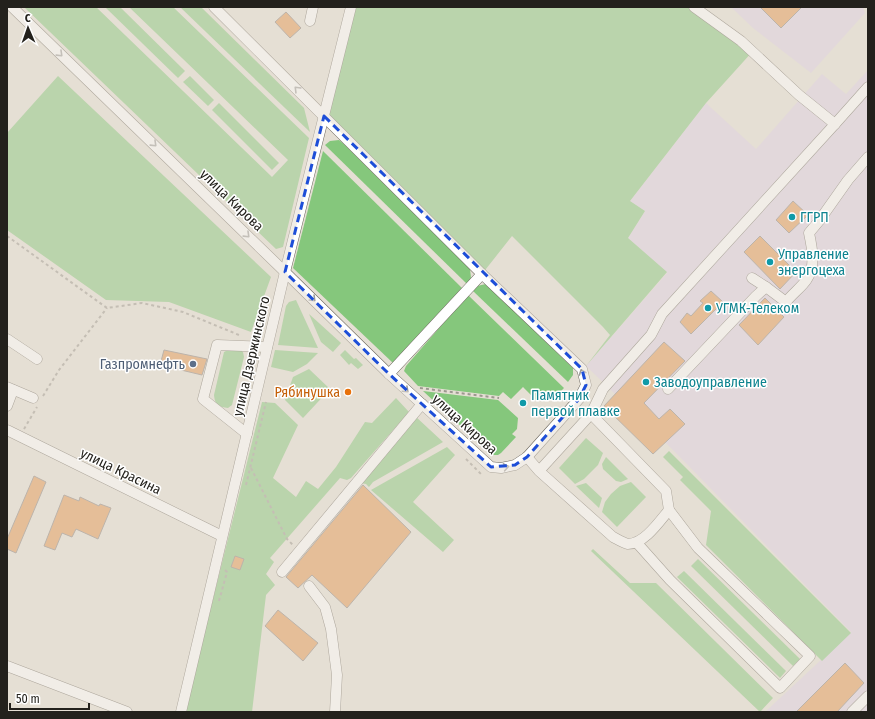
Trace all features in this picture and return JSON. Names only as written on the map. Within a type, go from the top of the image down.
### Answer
[{"type":"street","name":"улица Кирова","points":[[12,7],[402,387],[491,467],[501,468],[515,465],[527,457],[579,399],[586,385],[582,369],[482,274],[214,7]]},
{"type":"street","points":[[310,22],[313,7]]},
{"type":"street","name":"улица Дзержинского","points":[[181,712],[285,272],[351,7]]},
{"type":"street","points":[[694,7],[741,41],[799,95],[835,124]]},
{"type":"street","points":[[539,471],[591,414],[603,388],[652,335],[662,314],[868,87]]},
{"type":"street","points":[[752,278],[786,302],[792,294],[801,287],[807,280],[812,270],[812,247],[809,233],[848,180],[868,157]]},
{"type":"street","points":[[389,374],[482,274]]},
{"type":"street","points":[[668,389],[766,287]]},
{"type":"street","points":[[7,339],[37,359]]},
{"type":"street","points":[[247,434],[203,400],[217,345],[268,347]]},
{"type":"street","points":[[7,406],[10,388],[38,399]]},
{"type":"street","points":[[282,572],[422,404]]},
{"type":"street","points":[[591,414],[666,491],[669,510],[698,548],[810,656],[780,688],[670,580],[636,542]]},
{"type":"street","name":"улица Красина","points":[[7,430],[222,536]]},
{"type":"street","points":[[527,457],[539,471],[613,537],[626,544],[636,542],[648,534],[669,510]]},
{"type":"street","points":[[309,586],[325,607],[331,630],[337,675],[335,712]]},
{"type":"street","points":[[7,666],[127,712]]},
{"type":"street","points":[[852,712],[868,696]]},
{"type":"path","points":[[7,236],[107,308]]},
{"type":"path","points":[[19,436],[38,399],[107,308],[142,302],[183,312],[239,336]]},
{"type":"path","points":[[402,387],[499,398]]},
{"type":"path","points":[[251,467],[287,539],[300,552]]},
{"type":"highlighted area","points":[[324,116],[582,369],[586,385],[579,399],[527,457],[515,465],[491,467],[389,374],[285,272]]},
{"type":"shaded area","points":[[731,7],[863,7],[865,13],[811,73],[753,28]]},
{"type":"shaded area","points":[[868,70],[868,712],[765,712],[851,632],[672,449],[586,366],[667,273],[628,238],[645,211],[630,201],[706,103],[756,149],[822,74],[846,94]]},
{"type":"green space","points":[[25,7],[96,7],[272,177],[288,160],[129,7],[173,7],[309,138],[283,247],[276,249]]},
{"type":"green space","points":[[105,7],[120,7],[185,71],[178,78]]},
{"type":"green space","points":[[180,7],[201,7],[304,108],[310,132]]},
{"type":"green space","points":[[351,7],[694,7],[753,51],[706,103],[630,201],[645,211],[628,238],[667,272],[586,366],[610,335],[512,236],[482,274],[324,116]]},
{"type":"green space","points":[[58,76],[271,277],[251,332],[169,302],[106,300],[7,230],[7,133]]},
{"type":"green space","points":[[190,76],[214,100],[208,106],[183,82]]},
{"type":"green space","points":[[219,103],[279,163],[272,170],[212,110]]},
{"type":"green space","points":[[339,140],[470,269],[471,278],[467,284],[325,145],[330,141]]},
{"type":"green space","points":[[323,151],[463,289],[393,363],[293,268]]},
{"type":"green space","points":[[486,284],[573,368],[573,375],[568,382],[473,291],[477,286]]},
{"type":"green space","points":[[468,295],[564,388],[555,397],[550,393],[536,400],[523,387],[511,399],[503,392],[499,396],[418,386],[404,371],[406,366]]},
{"type":"green space","points":[[296,300],[318,348],[278,345],[286,306],[289,302]]},
{"type":"green space","points":[[309,314],[341,343],[333,352],[321,342]]},
{"type":"green space","points":[[238,348],[243,352],[244,357],[232,405],[228,408],[222,407],[216,404],[214,395],[224,352],[230,349]]},
{"type":"green space","points":[[275,350],[318,353],[307,364],[293,372],[271,367]]},
{"type":"green space","points":[[345,350],[363,365],[358,369],[351,363],[349,365],[340,355]]},
{"type":"green space","points":[[309,369],[330,389],[303,418],[285,400],[293,377]]},
{"type":"green space","points":[[423,391],[498,400],[518,418],[517,429],[512,434],[516,437],[501,453],[498,455],[492,455]]},
{"type":"green space","points":[[396,398],[409,412],[351,478],[347,480],[340,478],[270,558],[274,562],[266,574],[275,585],[266,595],[252,712],[185,712],[262,402],[275,403],[298,425],[273,478],[296,497],[306,481],[318,489],[336,467],[365,422],[372,423]]},
{"type":"green space","points":[[415,416],[443,442],[373,482],[369,487],[366,484],[361,483]]},
{"type":"green space","points":[[586,438],[603,453],[598,465],[584,479],[575,484],[559,468]]},
{"type":"green space","points":[[447,447],[455,455],[413,502],[454,540],[443,552],[371,490]]},
{"type":"green space","points":[[669,451],[851,633],[822,661],[706,545],[711,511],[680,480],[683,477],[663,457]]},
{"type":"green space","points":[[606,457],[628,479],[621,482],[616,481],[603,469],[602,464]]},
{"type":"green space","points":[[631,482],[646,497],[617,527],[602,512],[605,502],[620,486]]},
{"type":"green space","points":[[586,483],[602,498],[599,508],[576,486]]},
{"type":"green space","points":[[593,549],[630,583],[656,583],[773,698],[760,712],[591,551]]},
{"type":"green space","points":[[698,559],[800,659],[793,666],[691,566]]},
{"type":"green space","points":[[684,571],[786,671],[780,678],[677,577]]},
{"type":"building","points":[[760,7],[802,7],[781,28]]},
{"type":"building","points":[[286,12],[301,28],[290,38],[275,22]]},
{"type":"building","name":"ГГРП","points":[[793,201],[808,215],[789,233],[776,220]]},
{"type":"building","name":"Управление энергоцеха","points":[[760,236],[796,272],[780,289],[744,252]]},
{"type":"building","name":"УГМК-Телеком","points":[[711,291],[723,302],[691,334],[680,322],[687,313],[691,316],[703,303],[700,301]]},
{"type":"building","points":[[765,298],[784,317],[758,345],[739,325]]},
{"type":"building","name":"Заводоуправление","points":[[664,342],[685,361],[644,403],[659,419],[670,409],[685,424],[653,454],[604,406]]},
{"type":"building","points":[[164,350],[207,359],[202,375],[160,365]]},
{"type":"building","points":[[34,476],[46,482],[16,553],[7,549],[7,539]]},
{"type":"building","points":[[363,485],[411,532],[347,608],[312,575],[298,588],[286,577]]},
{"type":"building","points":[[64,495],[79,501],[80,497],[99,506],[100,504],[111,508],[98,539],[76,529],[72,537],[62,533],[55,550],[44,546]]},
{"type":"building","points":[[235,556],[244,559],[240,570],[231,567]]},
{"type":"building","points":[[278,610],[318,643],[303,661],[265,626]]},
{"type":"building","points":[[845,663],[864,683],[837,712],[796,712]]},
{"type":"place","name":"ГГРП","points":[[792,217]]},
{"type":"place","name":"Управление энергоцеха","points":[[770,262]]},
{"type":"place","name":"УГМК-Телеком","points":[[708,308]]},
{"type":"place","name":"Газпромнефть","points":[[193,364]]},
{"type":"place","name":"Заводоуправление","points":[[646,382]]},
{"type":"place","name":"Рябинушка","points":[[348,392]]},
{"type":"place","name":"Памятник первой плавке","points":[[523,403]]}]
